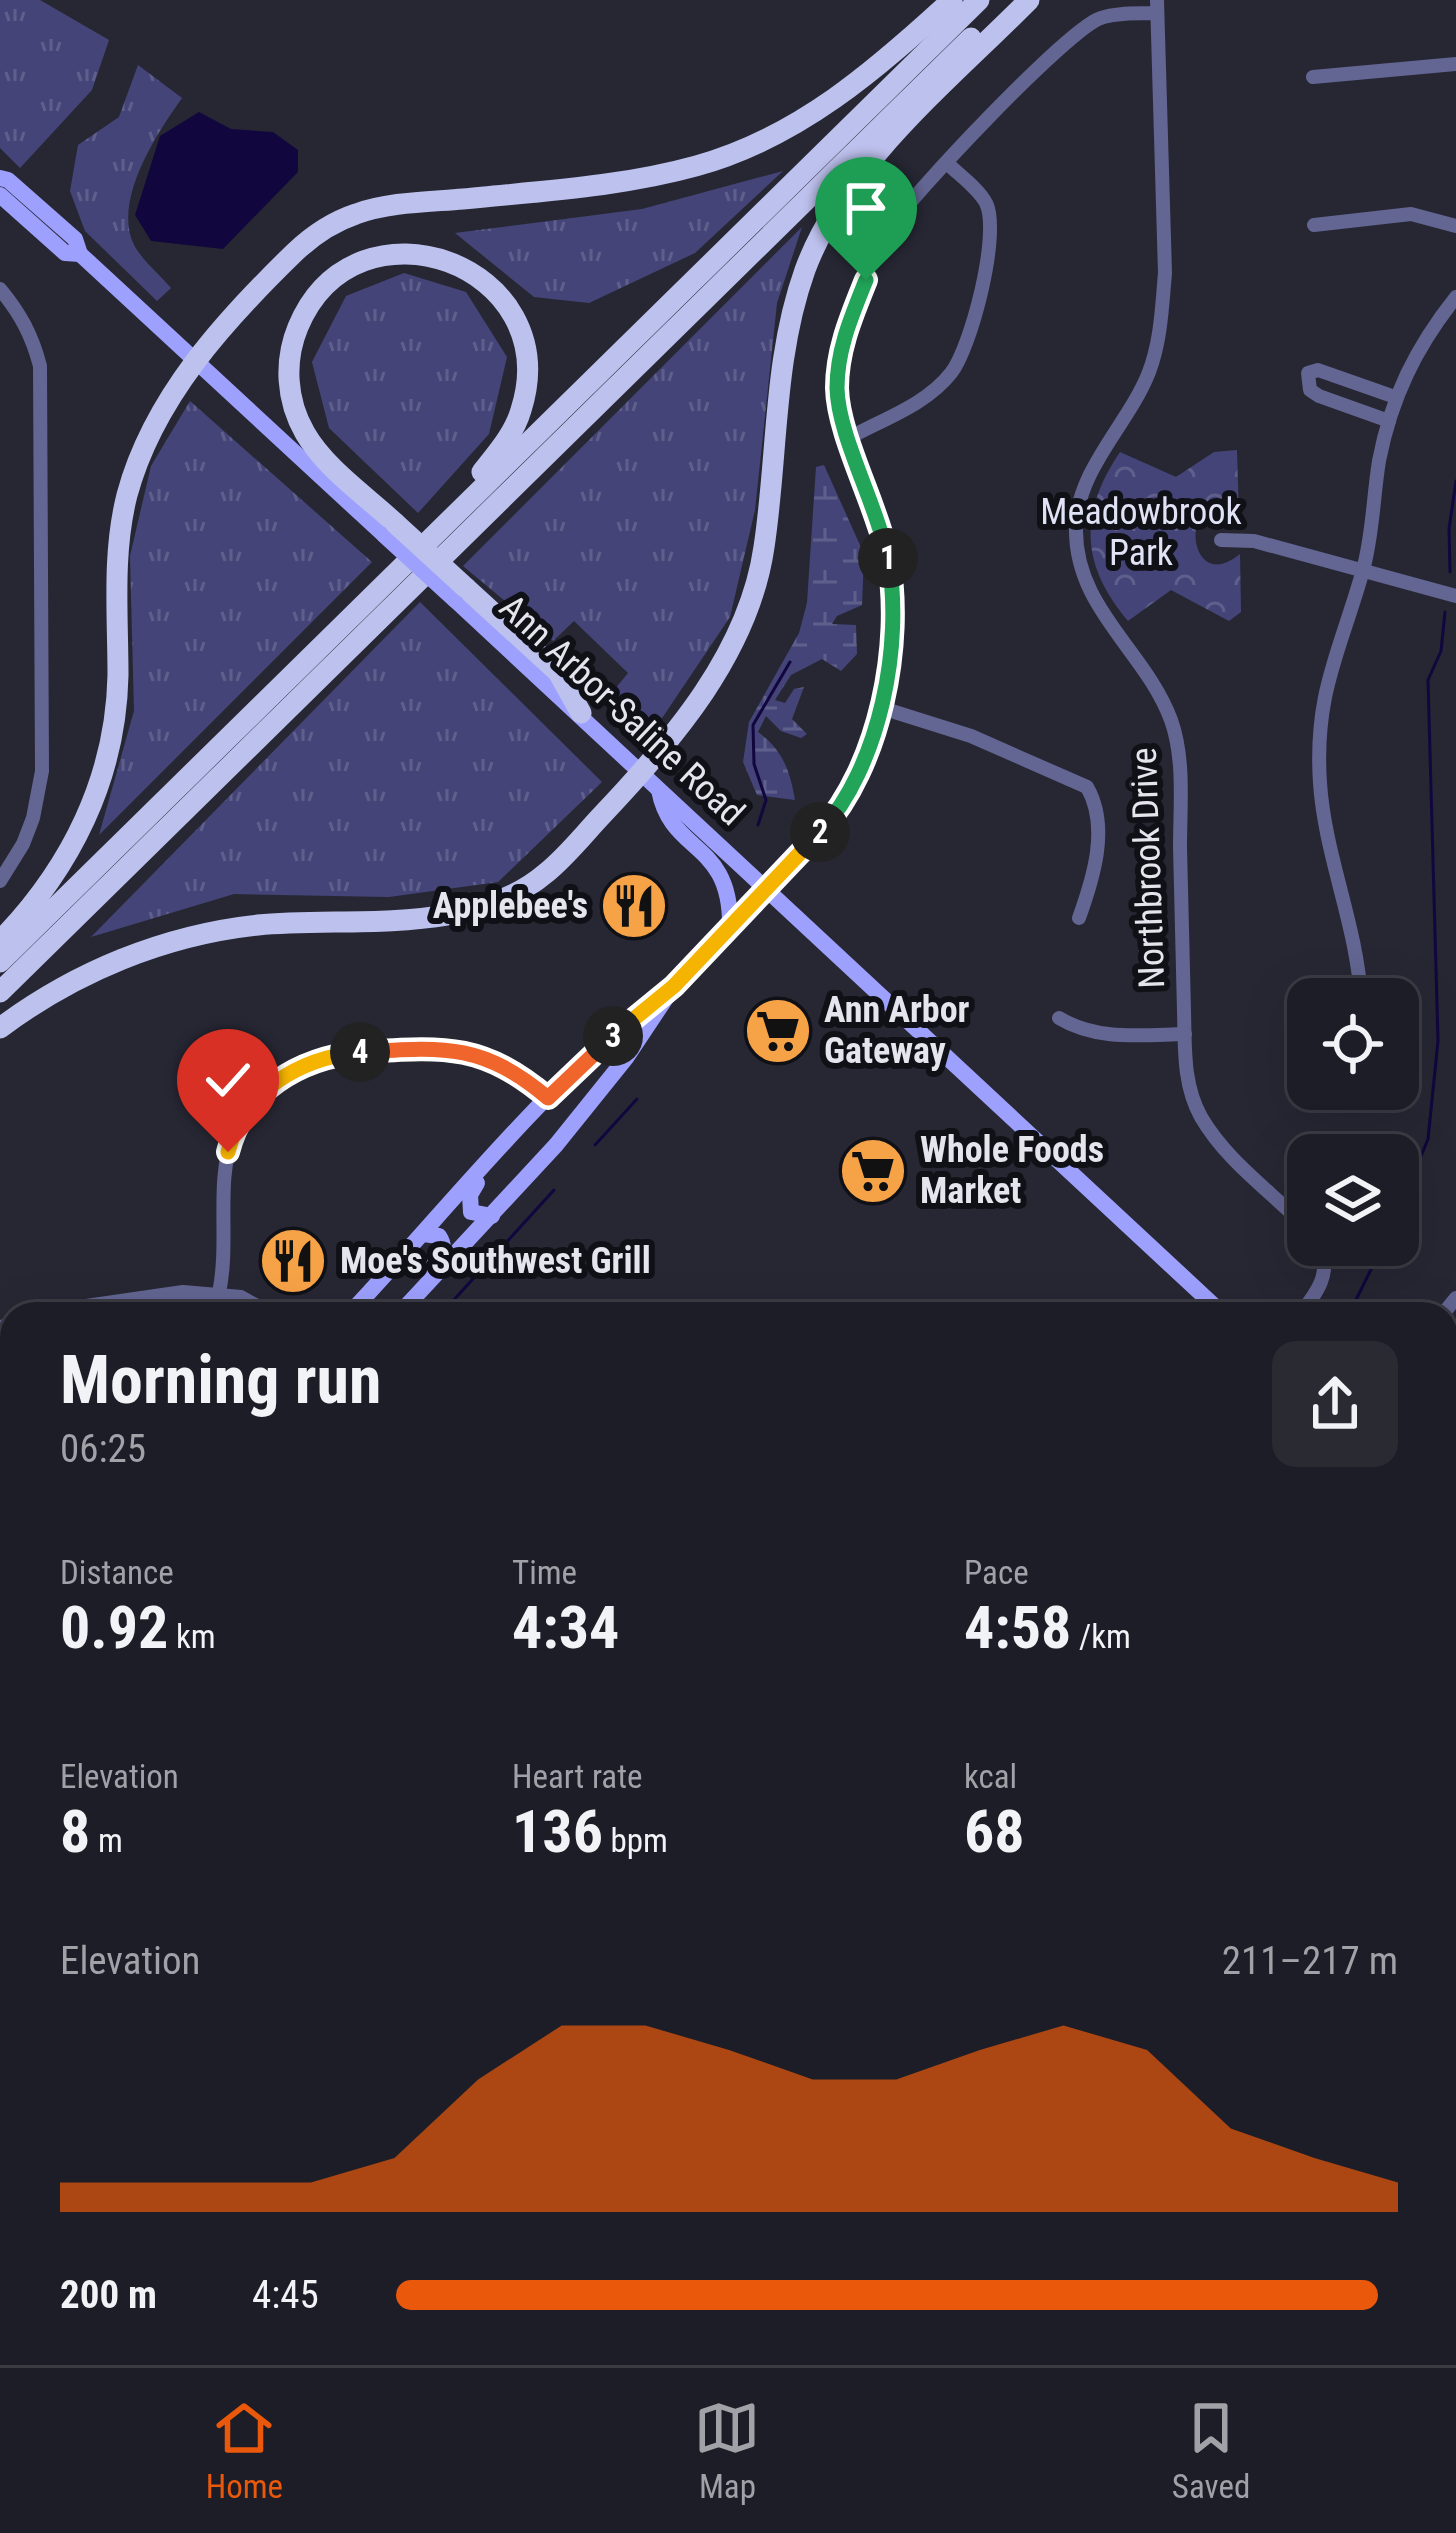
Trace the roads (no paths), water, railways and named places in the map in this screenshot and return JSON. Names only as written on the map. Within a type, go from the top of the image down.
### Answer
[{"type":"highway","points":[[0,941],[61,866],[99,788],[117,703],[117,556],[128,494],[166,407],[194,362],[293,254],[337,221],[383,207],[619,183],[700,165],[778,133],[844,94],[952,0]]},
{"type":"highway","points":[[0,962],[979,0]]},
{"type":"highway","points":[[0,992],[1010,0]]},
{"type":"highway","points":[[0,1028],[78,978],[190,937],[255,926],[446,915],[495,904],[515,896],[551,869],[650,781],[727,655],[750,606],[764,549],[788,332],[806,268],[823,231],[856,179],[1029,0]]},
{"type":"highway","points":[[442,527],[511,433],[524,400],[527,362],[517,322],[491,286],[458,264],[413,253],[360,263],[336,278],[302,318],[292,344],[290,392],[304,433],[390,529],[558,673],[580,713]]},
{"type":"main road","points":[[0,178],[75,239],[80,254],[194,362],[390,529]]},
{"type":"main road","points":[[0,195],[65,253],[80,254]]},
{"type":"main road","name":"Ann Arbor-Saline Road","points":[[580,713],[1210,1302]]},
{"type":"main road","points":[[650,781],[664,815],[718,867],[730,902],[730,926]]},
{"type":"main road","points":[[406,1302],[556,1145],[626,1058],[674,986],[767,886]]},
{"type":"main road","points":[[361,1302],[548,1098],[636,1014],[674,986]]},
{"type":"main road","points":[[512,1191],[516,1178],[583,1100],[582,1084],[572,1074]]},
{"type":"main road","points":[[493,1216],[472,1212],[470,1195],[527,1130],[530,1118]]},
{"type":"main road","points":[[404,1302],[442,1255],[439,1236],[423,1234]]},
{"type":"street","points":[[767,886],[842,802],[882,708],[891,648],[891,573],[878,519],[840,418],[837,391],[843,339],[892,226],[947,163],[1082,29],[1100,18],[1156,7]]},
{"type":"street","name":"Northbrook Drive","points":[[1156,7],[1165,273],[1158,340],[1148,376],[1084,488],[1076,527],[1081,571],[1090,596],[1149,676],[1173,728],[1180,785],[1186,1079],[1192,1100],[1209,1129],[1287,1208]]},
{"type":"street","points":[[1313,77],[1456,64]]},
{"type":"street","points":[[849,437],[911,407],[930,392],[952,372],[964,344],[980,291],[991,226],[987,204],[947,163]]},
{"type":"street","points":[[1314,225],[1411,214],[1456,226]]},
{"type":"street","points":[[0,289],[26,325],[40,366],[43,754],[33,818],[0,881]]},
{"type":"street","points":[[1359,978],[1354,936],[1324,824],[1318,740],[1323,694],[1363,570],[1395,397],[1425,339],[1456,297]]},
{"type":"street","points":[[1389,421],[1319,396],[1306,382],[1308,373],[1318,370],[1395,397]]},
{"type":"street","points":[[1221,540],[1254,541],[1456,596]]},
{"type":"street","points":[[882,708],[971,736],[1088,787],[1095,810],[1097,859],[1079,918]]},
{"type":"street","points":[[1059,1018],[1089,1032],[1115,1036],[1185,1034]]},
{"type":"street","points":[[219,1292],[226,1260],[224,1188],[231,1139],[250,1108],[285,1075],[345,1053],[454,1050],[503,1064],[548,1098]]},
{"type":"street","points":[[1310,1302],[1318,1292],[1324,1266]]},
{"type":"street","points":[[114,1302],[183,1292],[219,1292],[248,1302]]},
{"type":"waterway","points":[[1450,572],[1449,529],[1456,481]]},
{"type":"waterway","points":[[1419,1161],[1428,1139],[1438,1041],[1428,680],[1441,651],[1445,612]]},
{"type":"waterway","points":[[758,825],[766,800],[754,764],[753,725],[790,662]]},
{"type":"waterway","points":[[595,1145],[637,1099]]},
{"type":"waterway","points":[[452,1302],[554,1190]]},
{"type":"waterway","points":[[1355,1302],[1373,1266]]},
{"type":"place","name":"Applebee's","points":[[634,906]]},
{"type":"place","name":"Ann Arbor Gateway","points":[[778,1031]]},
{"type":"place","name":"Whole Foods Market","points":[[873,1171]]},
{"type":"place","name":"Moe's Southwest Grill","points":[[293,1261]]},
{"type":"park label","name":"Meadowbrook Park","points":[[1141,532]]}]
